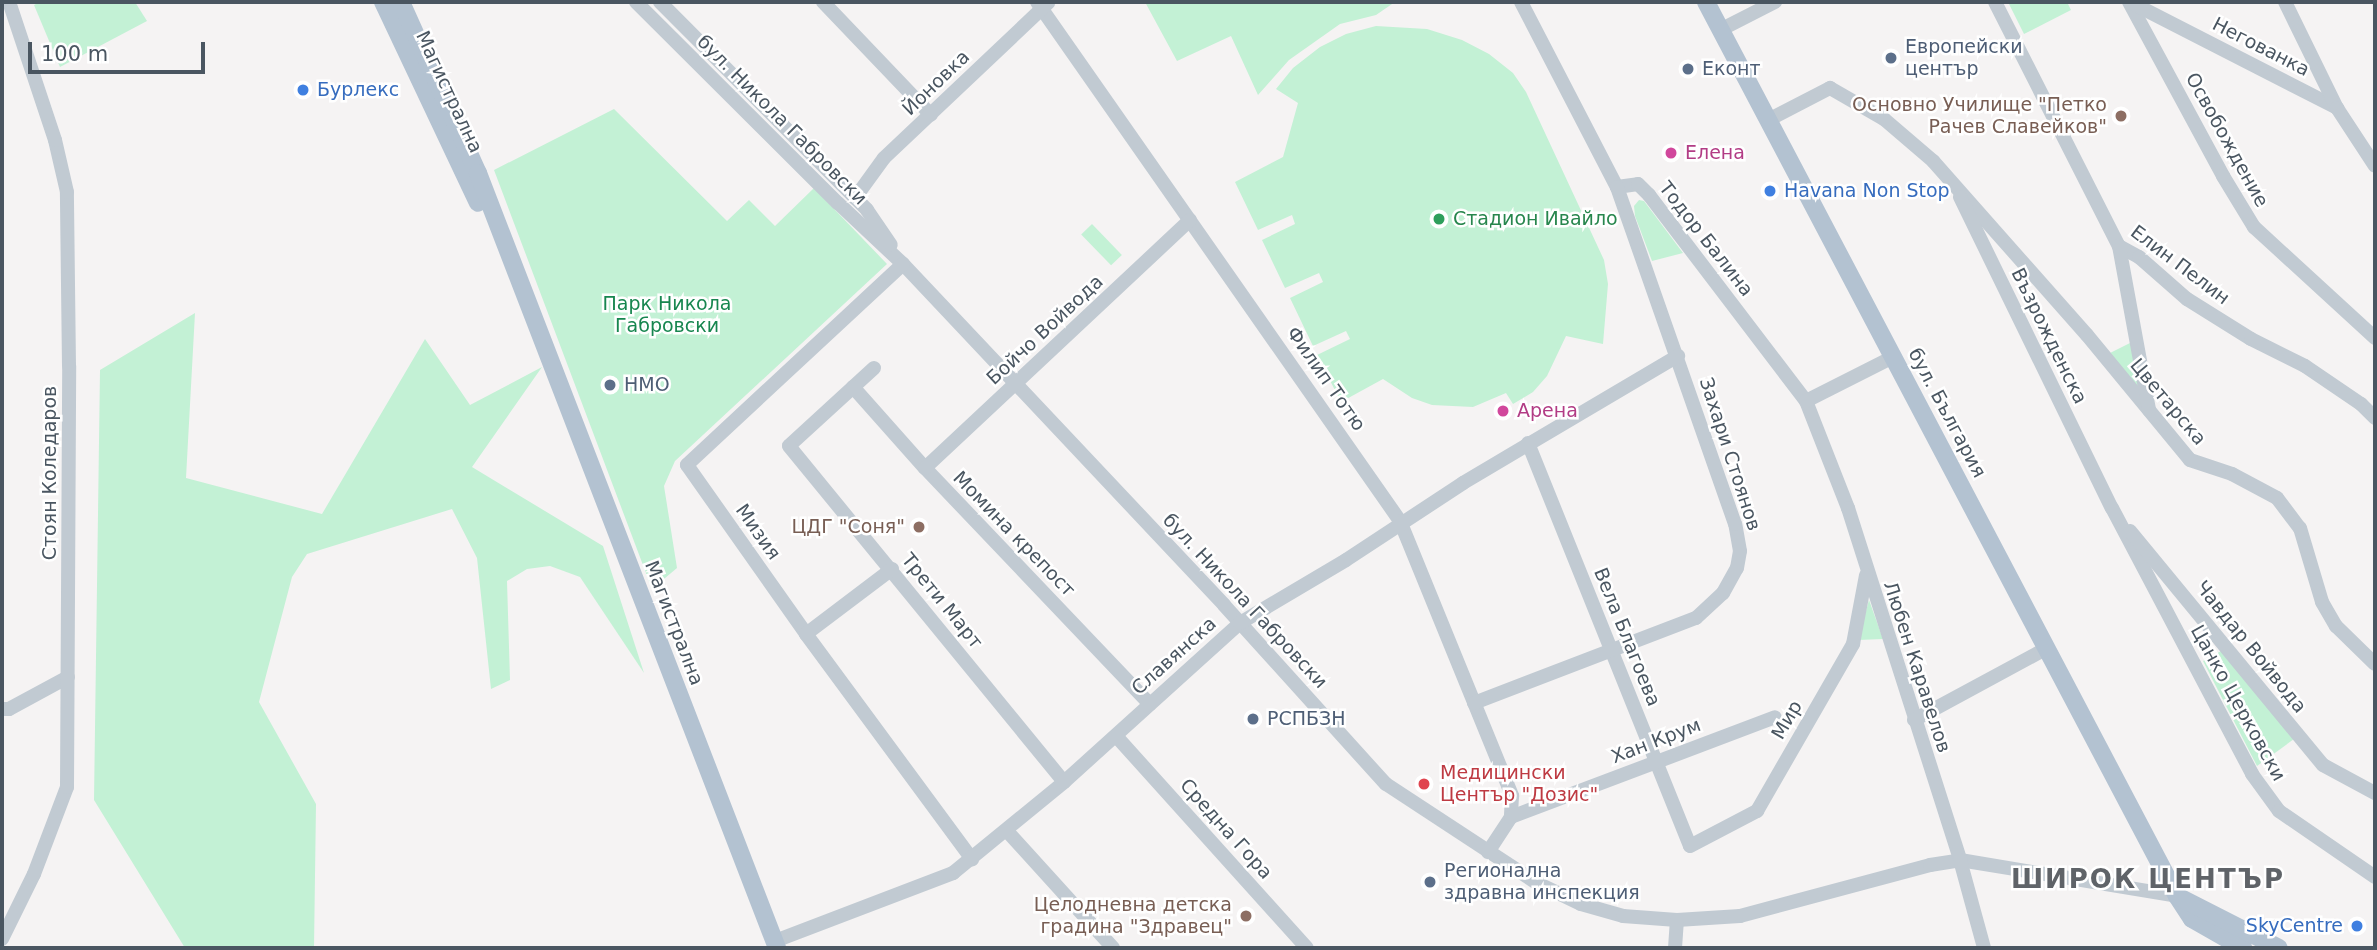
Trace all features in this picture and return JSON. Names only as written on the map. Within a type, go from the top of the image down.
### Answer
[{"type":"main road","name":"Магистрална","points":[[383,2],[531,313]]},
{"type":"main road","name":"Магистрална","points":[[401,2],[478,173],[776,944]]},
{"type":"main road","name":"бул. България","points":[[1706,2],[2177,896],[2192,919],[2243,948]]},
{"type":"main road","points":[[2177,896],[2279,948]]},
{"type":"street","name":"Стоян Коледаров","points":[[2,939],[34,874],[67,787],[68,677],[66,192],[55,140],[9,2]]},
{"type":"street","name":"бул. Никола Габровски","points":[[636,2],[903,264],[1240,623],[1386,784],[1537,883],[1581,904],[1623,916],[1677,920],[1740,916],[1930,865],[1960,860],[2177,896]]},
{"type":"street","name":"бул. Никола Габровски","points":[[660,2],[867,209],[903,264]]},
{"type":"street","points":[[823,2],[931,115]]},
{"type":"street","points":[[1521,2],[1617,187]]},
{"type":"street","points":[[1720,30],[1775,2]]},
{"type":"street","name":"Елин Пелин","points":[[1995,2],[2119,246],[2139,257],[2187,299],[2250,339],[2305,366],[2361,404],[2375,418]]},
{"type":"street","name":"Негованка","points":[[2130,2],[2337,108]]},
{"type":"street","name":"Освобождение","points":[[2130,2],[2222,176],[2254,227],[2375,338]]},
{"type":"street","points":[[2285,2],[2337,108],[2375,166]]},
{"type":"street","name":"Йоновка","points":[[855,198],[884,158],[1042,4]]},
{"type":"street","name":"Филип Тотю","points":[[1042,4],[1400,521],[1512,796],[1511,817]]},
{"type":"street","points":[[1768,120],[1829,88],[1884,119],[1952,180]]},
{"type":"street","name":"Цветарска","points":[[1952,180],[2190,460],[2232,474],[2277,498],[2300,528],[2322,602],[2336,626],[2375,664]]},
{"type":"street","name":"Възрожденска","points":[[1952,180],[2112,508]]},
{"type":"street","name":"Тодор Балина","points":[[1617,187],[1638,184],[1649,195],[1806,401]]},
{"type":"street","name":"Захари Стоянов","points":[[1474,703],[1696,618],[1723,593],[1737,568],[1740,551],[1735,524],[1617,187]]},
{"type":"street","name":"Бойчо Войвода","points":[[925,468],[1190,220]]},
{"type":"street","points":[[2119,246],[2150,412]]},
{"type":"street","name":"Мизия","points":[[903,264],[687,465],[806,634],[972,859]]},
{"type":"street","name":"Славянска","points":[[776,944],[936,881],[972,859],[1064,782],[1240,623],[1346,560],[1400,521],[1678,356]]},
{"type":"street","points":[[1806,401],[1893,357]]},
{"type":"street","points":[[853,387],[874,368]]},
{"type":"street","name":"Трети Март","points":[[853,387],[789,446],[1064,782]]},
{"type":"street","name":"Момина крепост","points":[[853,387],[925,468],[1150,704]]},
{"type":"street","name":"Любен Каравелов","points":[[1806,401],[1848,508],[1960,860],[1984,948]]},
{"type":"street","name":"Вела Благоева","points":[[1528,443],[1690,846]]},
{"type":"street","name":"Чавдар Войвода","points":[[2112,508],[2323,765],[2375,793]]},
{"type":"street","name":"Цанко Церковски","points":[[2112,508],[2252,774],[2278,811],[2375,877]]},
{"type":"street","points":[[806,634],[892,569]]},
{"type":"street","name":"Мир","points":[[1690,846],[1757,811],[1853,644],[1867,574]]},
{"type":"street","points":[[1914,720],[2047,648]]},
{"type":"street","points":[[2,709],[9,709],[68,677]]},
{"type":"street","name":"Хан Крум","points":[[1511,817],[1775,717]]},
{"type":"street","name":"Средна Гора","points":[[1116,736],[1307,948]]},
{"type":"street","points":[[1488,852],[1511,817]]},
{"type":"street","points":[[1007,831],[1113,948]]},
{"type":"street","points":[[1675,948],[1677,920]]},
{"type":"green space","points":[[40,2],[135,2],[147,21],[60,67],[34,5]]},
{"type":"green space","points":[[1145,2],[1395,2],[1376,15],[1340,24],[1289,60],[1258,95],[1231,36],[1177,61]]},
{"type":"green space","points":[[2008,2],[2067,2],[2071,10],[2024,34]]},
{"type":"green space","name":"Стадион Ивайло","points":[[1376,26],[1427,29],[1462,40],[1489,54],[1513,73],[1526,92],[1604,260],[1608,284],[1603,344],[1566,336],[1547,376],[1533,392],[1513,404],[1506,393],[1473,407],[1432,405],[1412,398],[1383,379],[1341,402],[1317,355],[1350,339],[1346,331],[1313,346],[1290,298],[1323,282],[1319,273],[1285,288],[1262,240],[1295,224],[1292,215],[1258,230],[1235,182],[1283,157],[1298,103],[1276,89],[1293,68],[1320,47],[1346,34]]},
{"type":"green space","name":"Парк Никола Габровски","points":[[614,109],[727,221],[749,200],[775,226],[814,188],[887,264],[675,461],[664,486],[677,568],[652,589],[494,170]]},
{"type":"green space","points":[[1639,200],[1644,201],[1683,253],[1652,261],[1635,216],[1634,206]]},
{"type":"green space","points":[[1092,224],[1122,255],[1111,265],[1081,234]]},
{"type":"green space","points":[[195,313],[186,478],[322,514],[425,339],[470,405],[542,367],[472,467],[603,546],[644,673],[580,577],[550,566],[527,569],[507,581],[510,680],[491,689],[477,558],[452,509],[307,554],[292,577],[259,702],[316,804],[314,948],[185,948],[94,800],[100,370]]},
{"type":"green space","points":[[2134,341],[2146,403],[2106,355]]},
{"type":"green space","points":[[1869,600],[1883,639],[1858,640]]},
{"type":"green space","points":[[2221,651],[2294,739],[2257,766],[2203,661]]},
{"type":"place","name":"Европейски център","points":[[1891,58]]},
{"type":"place","name":"Еконт","points":[[1688,69]]},
{"type":"place","name":"Бурлекс","points":[[303,90]]},
{"type":"place","name":"Основно Училище \"Петко Рачев Славейков\"","points":[[2121,116]]},
{"type":"place","name":"Елена","points":[[1671,153]]},
{"type":"place","name":"Havana Non Stop","points":[[1770,191]]},
{"type":"place","name":"Стадион Ивайло","points":[[1439,219]]},
{"type":"place","name":"HMO","points":[[610,385]]},
{"type":"place","name":"Арена","points":[[1503,411]]},
{"type":"place","name":"ЦДГ \"Соня\"","points":[[919,527]]},
{"type":"place","name":"РСПБЗН","points":[[1253,719]]},
{"type":"place","name":"Медицински Център \"Дозис\"","points":[[1424,784]]},
{"type":"place","name":"Регионална здравна инспекция","points":[[1430,882]]},
{"type":"place","name":"Целодневна детска градина \"Здравец\"","points":[[1246,916]]},
{"type":"place","name":"SkyCentre","points":[[2357,926]]},
{"type":"district","name":"ШИРОК ЦЕНТЪР","points":[[2148,880]]}]
